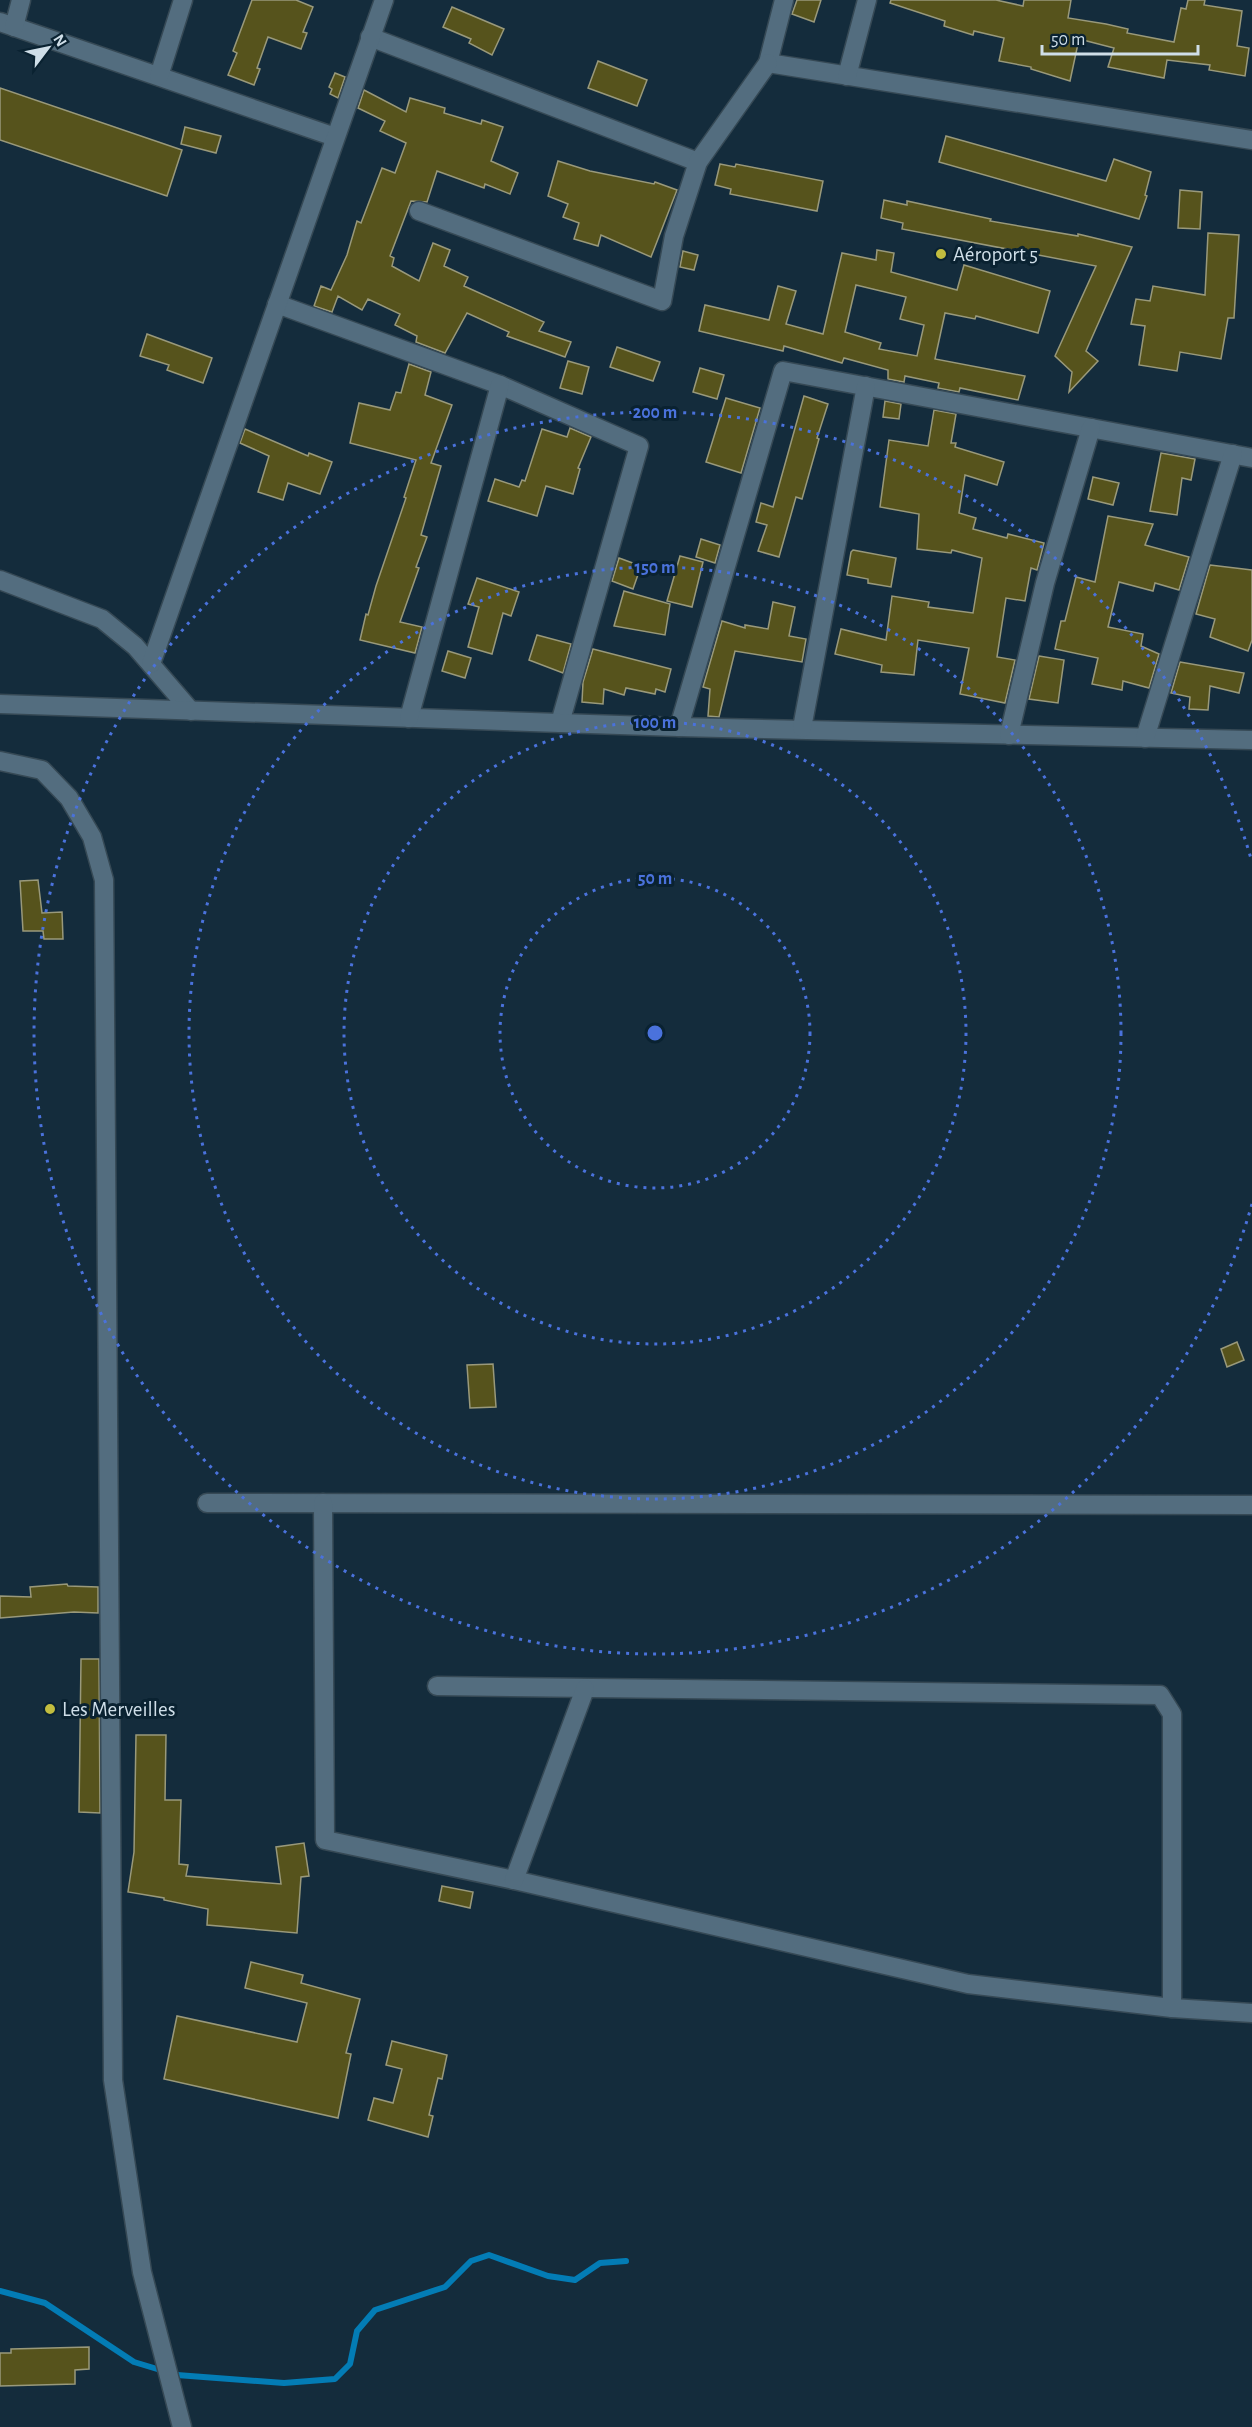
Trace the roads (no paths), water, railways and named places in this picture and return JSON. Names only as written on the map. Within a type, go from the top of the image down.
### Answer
[{"type":"street","points":[[21,0],[7,25],[336,137]]},
{"type":"street","points":[[159,76],[183,0]]},
{"type":"street","points":[[151,664],[384,0]]},
{"type":"street","points":[[419,211],[662,301],[674,236],[698,162],[768,63],[784,0]]},
{"type":"street","points":[[847,76],[867,0]]},
{"type":"street","points":[[370,37],[698,162]]},
{"type":"street","points":[[768,63],[1252,140]]},
{"type":"street","points":[[277,304],[500,385],[639,446],[560,723]]},
{"type":"street","points":[[679,727],[783,371],[1252,458]]},
{"type":"street","points":[[409,718],[500,385]]},
{"type":"street","points":[[802,728],[866,386]]},
{"type":"street","points":[[1009,735],[1045,583],[1091,428]]},
{"type":"street","points":[[1146,738],[1233,454]]},
{"type":"street","points":[[0,580],[102,620],[135,646],[191,711]]},
{"type":"street","points":[[0,704],[679,727],[1252,740]]},
{"type":"street","points":[[0,761],[42,770],[69,798],[92,837],[104,880],[114,2080],[142,2271],[182,2427]]},
{"type":"street","points":[[207,1503],[1252,1505]]},
{"type":"street","points":[[323,1503],[325,1840],[514,1880],[968,1984],[1172,2008],[1252,2013]]},
{"type":"street","points":[[437,1686],[1161,1695],[1172,1714],[1172,2008]]},
{"type":"street","points":[[514,1880],[585,1689]]},
{"type":"waterway","points":[[0,2291],[45,2303],[134,2362],[177,2375],[284,2383],[335,2379],[350,2364],[357,2331],[375,2310],[445,2287],[471,2261],[489,2255],[548,2276],[575,2280],[600,2263],[626,2261]]},
{"type":"place","name":"Aéroport 5","points":[[941,254]]},
{"type":"place","name":"Les Merveilles","points":[[50,1709]]}]
